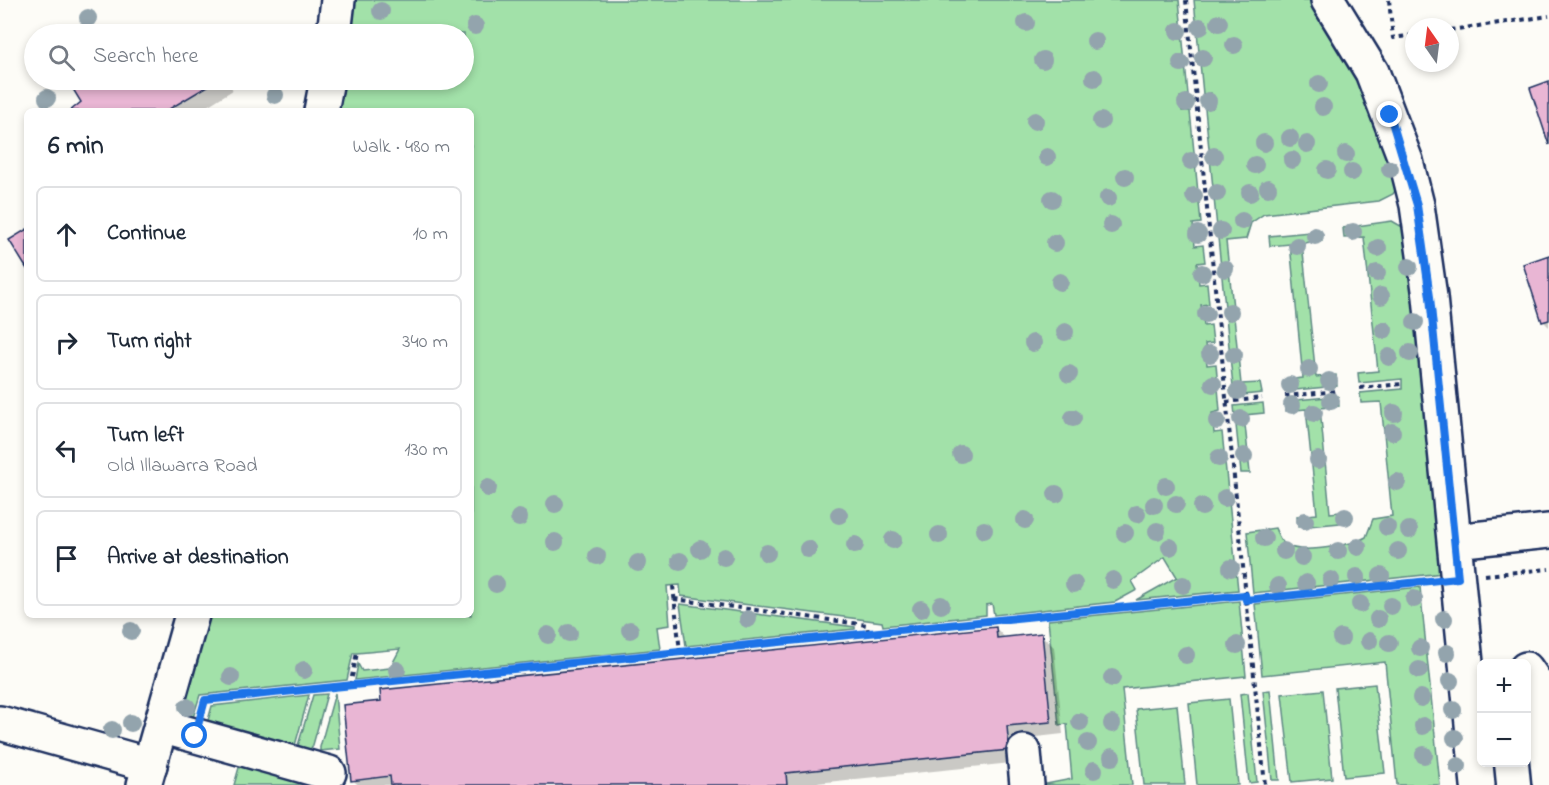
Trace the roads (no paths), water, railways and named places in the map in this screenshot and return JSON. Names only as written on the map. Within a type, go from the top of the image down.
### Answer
[{"type":"street","points":[[335,24],[338,0]]},
{"type":"street","points":[[1328,0],[1372,72],[1406,161],[1417,205],[1430,297],[1458,578],[1473,667],[1478,785]]},
{"type":"street","points":[[322,108],[325,90]]},
{"type":"street","points":[[1455,541],[1549,531]]},
{"type":"street","points":[[0,723],[147,775],[191,618]]},
{"type":"street","points":[[1531,675],[1540,689],[1549,782]]},
{"type":"street","points":[[161,726],[329,773]]},
{"type":"street","points":[[1024,752],[1027,785]]}]
